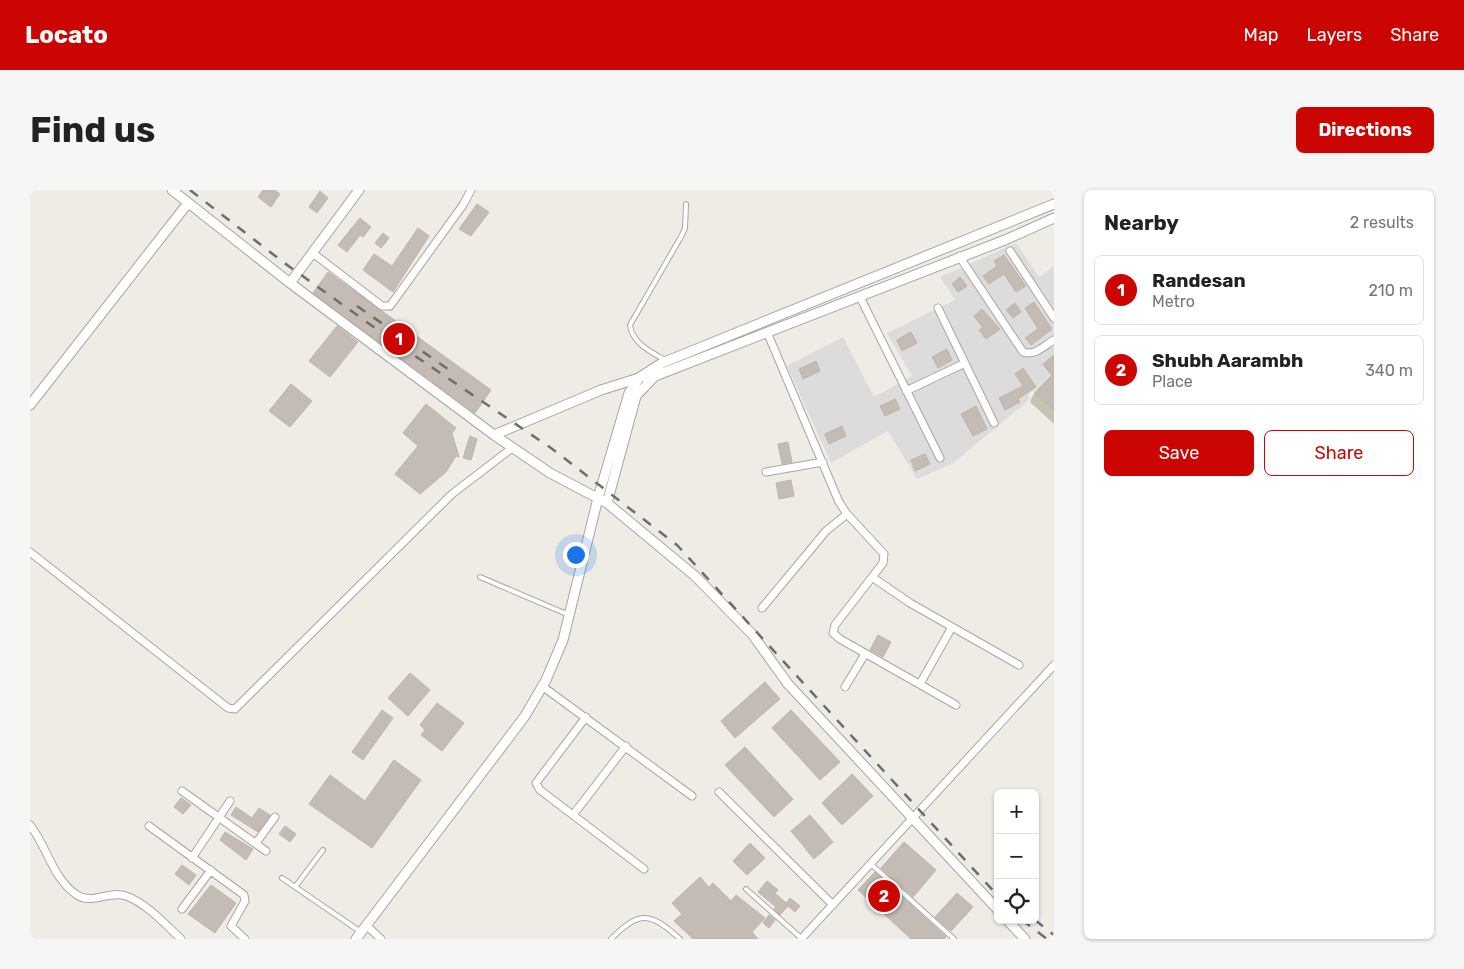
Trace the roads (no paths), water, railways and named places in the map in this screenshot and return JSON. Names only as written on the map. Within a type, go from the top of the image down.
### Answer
[{"type":"street","points":[[172,190],[290,283],[494,436],[570,485],[607,503],[695,576],[746,628],[788,684],[994,906]]},
{"type":"street","points":[[290,283],[314,254],[359,190]]},
{"type":"street","points":[[314,254],[382,306],[390,306],[463,205],[471,190]]},
{"type":"street","points":[[30,405],[188,203]]},
{"type":"street","points":[[494,436],[601,390],[640,377],[666,361],[1054,204]]},
{"type":"street","points":[[640,377],[655,376],[1005,240],[1054,218]]},
{"type":"street","points":[[1010,251],[1054,318]]},
{"type":"street","points":[[960,256],[1023,352],[1029,354],[1035,352],[1054,340]]},
{"type":"street","points":[[860,297],[940,458]]},
{"type":"street","points":[[938,308],[994,423]]},
{"type":"street","points":[[767,332],[834,490],[847,514],[884,554],[883,563],[832,629],[836,636],[865,654],[956,705]]},
{"type":"street","points":[[906,391],[966,363]]},
{"type":"street","points":[[607,503],[636,396],[655,376]]},
{"type":"street","points":[[381,939],[361,932],[525,716],[542,686],[563,640],[598,498],[629,393],[640,377]]},
{"type":"street","points":[[30,552],[228,708],[235,709],[452,494],[512,448]]},
{"type":"street","points":[[766,472],[823,462]]},
{"type":"street","points":[[762,608],[826,530],[847,514]]},
{"type":"street","points":[[872,577],[952,627],[1019,665]]},
{"type":"street","points":[[920,684],[952,627]]},
{"type":"street","points":[[845,687],[865,654]]},
{"type":"street","points":[[801,939],[1054,665]]},
{"type":"street","points":[[542,686],[692,796]]},
{"type":"street","points":[[586,717],[536,783],[540,790],[644,869]]},
{"type":"street","points":[[573,815],[626,746]]},
{"type":"street","points":[[182,791],[266,850]]},
{"type":"street","points":[[718,792],[833,905]]},
{"type":"street","points":[[192,858],[230,801]]},
{"type":"street","points":[[256,843],[275,816]]},
{"type":"street","points":[[30,825],[40,838],[53,869],[74,892],[85,899],[112,894],[125,896],[163,922],[181,939]]},
{"type":"street","points":[[148,826],[211,870],[244,896],[245,901],[231,926],[242,938]]},
{"type":"street","points":[[182,909],[211,870]]},
{"type":"street","points":[[1011,924],[1025,939]]},
{"type":"lane","points":[[666,361],[638,342],[630,331],[630,325],[682,235],[685,228],[686,204]]},
{"type":"lane","points":[[480,577],[569,615]]},
{"type":"lane","points":[[295,888],[323,850]]},
{"type":"lane","points":[[871,864],[954,939]]},
{"type":"lane","points":[[282,878],[361,932]]},
{"type":"lane","points":[[746,889],[801,939]]},
{"type":"lane","points":[[611,939],[631,921],[641,917],[654,919],[680,939]]},
{"type":"railway","points":[[190,190],[283,262],[396,343],[551,448],[677,545],[994,892]]},
{"type":"railway","points":[[357,306],[455,374]]},
{"type":"railway","points":[[1039,923],[1054,935]]},
{"type":"railway","points":[[1027,924],[1047,939]]},
{"type":"place","name":"Randesan","points":[[399,339]]},
{"type":"place","name":"Shubh Aarambh","points":[[884,896]]}]
